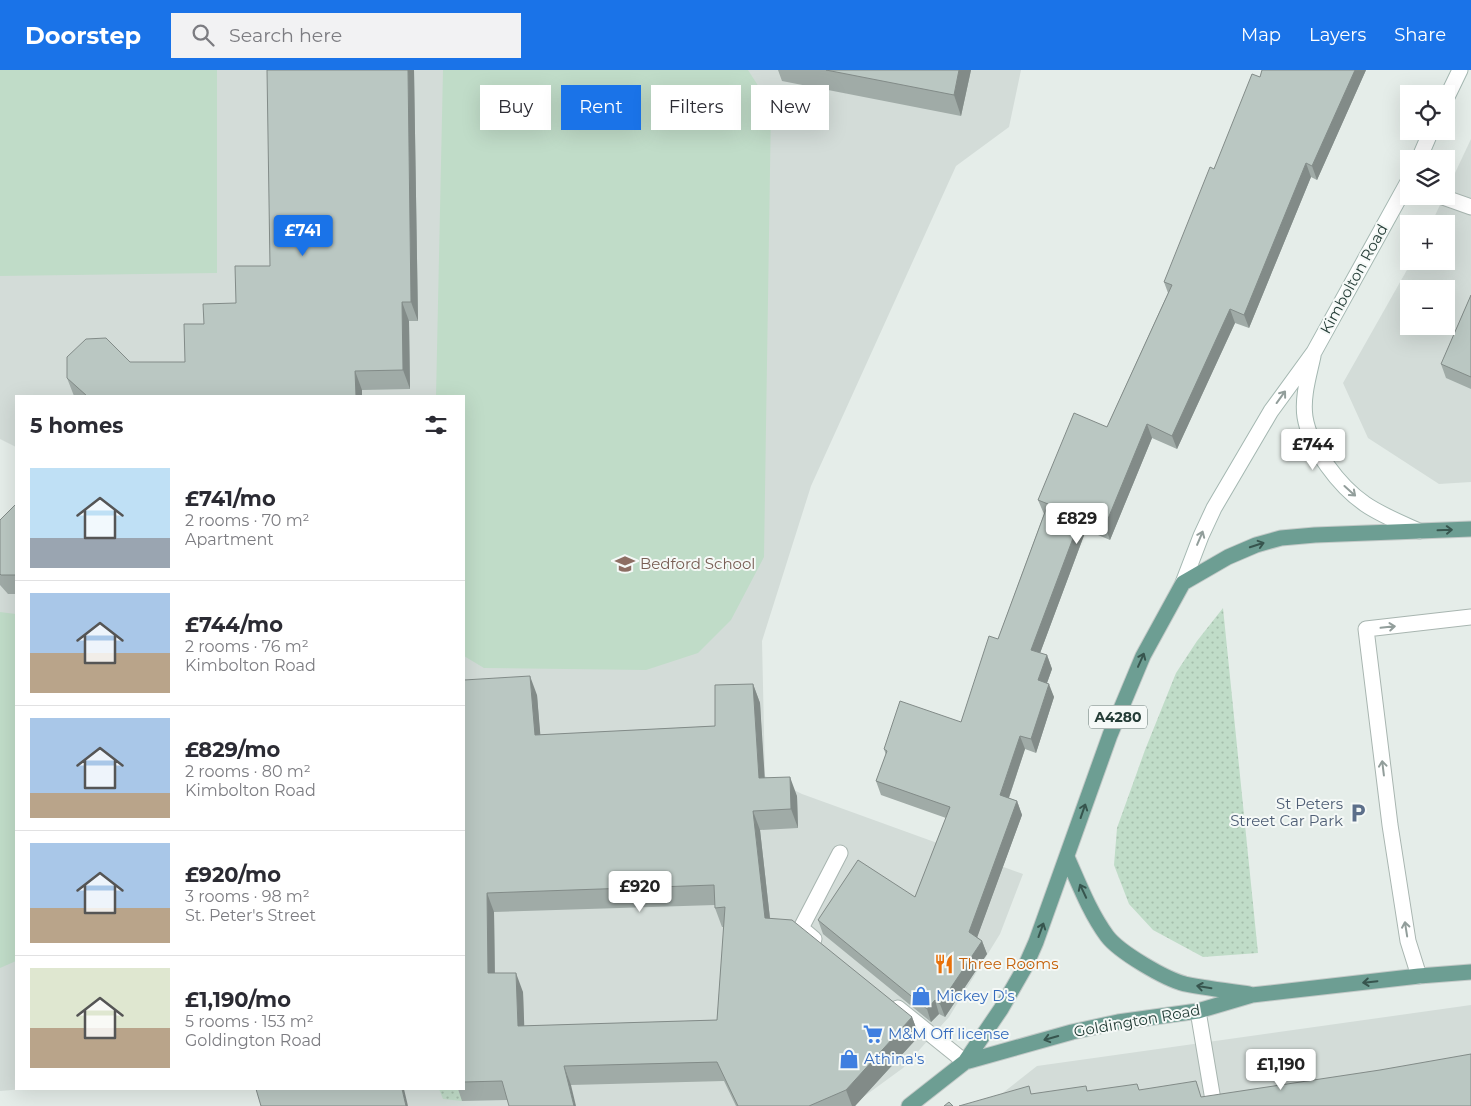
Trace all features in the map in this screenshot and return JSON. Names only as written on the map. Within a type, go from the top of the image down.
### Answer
[{"type":"main road","points":[[1453,85],[1460,70]]},
{"type":"main road","name":"Kimbolton Road","points":[[1183,583],[1214,508],[1271,411],[1314,352],[1400,197]]},
{"type":"main road","points":[[1455,202],[1471,208]]},
{"type":"main road","name":"Kimbolton Road","points":[[1314,352],[1305,400],[1305,417],[1320,456],[1344,485],[1364,503],[1389,518],[1419,531]]},
{"type":"main road","points":[[1183,583],[1228,557],[1256,545],[1281,538],[1471,529]]},
{"type":"main road","name":"A4280","points":[[909,1106],[964,1062],[1001,1009],[1025,967],[1036,942],[1110,734],[1143,656],[1183,583]]},
{"type":"main road","points":[[1419,976],[1408,941],[1390,825],[1366,629],[1471,618]]},
{"type":"main road","points":[[823,946],[801,928],[840,853]]},
{"type":"main road","name":"Goldington Road","points":[[1067,857],[1095,917],[1108,938],[1125,953],[1146,966],[1183,983],[1252,995]]},
{"type":"main road","name":"Goldington Road","points":[[964,1062],[1072,1032],[1118,1022],[1198,1011],[1252,995],[1471,972]]},
{"type":"main road","points":[[890,1001],[964,1062]]},
{"type":"main road","points":[[1198,1011],[1214,1106]]},
{"type":"shaded area","name":"Bedford School","points":[[0,70],[1021,70],[1009,127],[956,166],[811,486],[762,641],[765,776],[802,794],[1023,874],[1000,934],[949,1017],[903,1068],[851,1106],[262,1106],[258,1090],[465,1090],[465,395],[15,395],[15,446],[0,439]]},
{"type":"shaded area","points":[[1471,139],[1471,482],[1439,484],[1368,438],[1343,383],[1400,282],[1400,335],[1455,335],[1455,280],[1401,280],[1407,270],[1455,270],[1455,215],[1435,215],[1440,205],[1455,205],[1455,173]]},
{"type":"shaded area","points":[[15,519],[15,1090],[0,1091],[0,535]]},
{"type":"shaded area","points":[[1471,1005],[1471,1106],[986,1106],[1037,1066]]},
{"type":"green space","points":[[0,70],[217,70],[217,273],[0,276]]},
{"type":"green space","points":[[443,70],[748,70],[758,85],[751,85],[751,130],[771,130],[764,557],[731,620],[698,653],[646,670],[484,668],[465,657],[465,395],[436,395]]},
{"type":"green space","points":[[1223,608],[1258,953],[1203,957],[1153,930],[1129,904],[1114,865],[1117,828],[1145,750],[1176,673],[1197,641]]},
{"type":"green space","points":[[0,612],[15,614],[15,961],[0,968]]},
{"type":"green space","points":[[439,1090],[462,1090],[462,1101],[443,1099]]},
{"type":"building","points":[[267,70],[408,70],[411,302],[402,302],[403,370],[355,371],[356,395],[86,395],[67,378],[67,357],[86,339],[106,338],[130,362],[185,362],[184,324],[204,324],[203,304],[236,303],[235,266],[270,266]]},
{"type":"building","points":[[826,70],[959,70],[954,95]]},
{"type":"building","points":[[1262,70],[1355,70],[1312,166],[1306,163],[1244,315],[1230,309],[1172,436],[1147,424],[1105,526],[1081,517],[1031,650],[1047,655],[1038,680],[1049,684],[1031,739],[1020,736],[1000,795],[1017,801],[969,932],[982,941],[940,1004],[935,1000],[927,1009],[818,920],[858,860],[915,897],[950,807],[876,781],[887,751],[884,749],[900,701],[961,722],[989,636],[998,639],[1048,504],[1038,500],[1074,413],[1107,427],[1172,285],[1164,282],[1210,167],[1214,169],[1252,74],[1260,77]]},
{"type":"building","points":[[1471,295],[1471,377],[1441,364]]},
{"type":"building","points":[[15,505],[15,575],[0,574],[0,520]]},
{"type":"building","points":[[530,676],[535,735],[715,726],[715,685],[753,684],[759,778],[790,777],[791,809],[753,811],[765,918],[792,920],[912,1017],[846,1090],[809,1106],[738,1106],[717,1062],[564,1066],[574,1106],[509,1106],[502,1081],[465,1082],[465,680]],"holes":[[[714,885],[715,908],[725,907],[717,1020],[518,1026],[516,973],[488,973],[487,893]]]},
{"type":"building","points":[[1471,1054],[1471,1106],[959,1106],[1029,1086],[1031,1094],[1086,1086],[1087,1091],[1137,1084],[1139,1090],[1196,1081],[1201,1097]]},
{"type":"building","points":[[256,1090],[402,1090],[406,1106],[261,1106]]},
{"type":"building","points":[[949,1102],[953,1106],[944,1106]]},
{"type":"place","name":"Bedford School","points":[[625,564]]},
{"type":"place","name":"St Peters Street Car Park","points":[[1358,813]]},
{"type":"place","name":"Three Rooms","points":[[944,964]]},
{"type":"place","name":"Mickey D's","points":[[921,996]]},
{"type":"place","name":"M&M Off license","points":[[873,1034]]},
{"type":"place","name":"Athina's","points":[[849,1059]]}]
